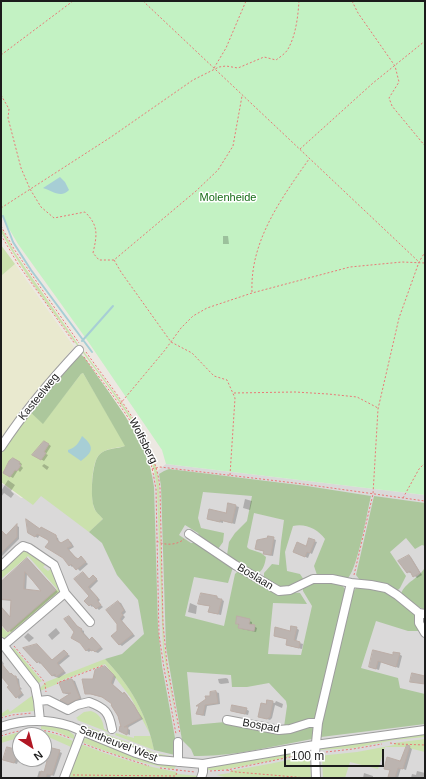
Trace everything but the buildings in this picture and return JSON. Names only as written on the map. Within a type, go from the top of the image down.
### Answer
[{"type":"street","name":"Kasteelweg","points":[[1,447],[11,431],[44,389],[79,350]]},
{"type":"street","name":"Boslaan","points":[[189,534],[235,565],[279,591],[290,590],[313,579],[332,580],[386,588],[398,595],[422,614],[419,622],[425,633]]},
{"type":"street","points":[[1,566],[23,546],[29,548],[54,565],[65,593],[90,622]]},
{"type":"street","points":[[316,778],[315,749],[318,723],[351,583]]},
{"type":"street","points":[[40,721],[35,686],[2,644],[65,593]]},
{"type":"street","points":[[38,701],[48,700],[68,710],[77,705],[89,702],[103,708],[107,713],[112,729]]},
{"type":"street","name":"Bospad","points":[[227,720],[279,730],[290,729],[309,723],[318,723]]},
{"type":"street","name":"Santheuvel West","points":[[1,727],[19,722],[58,722],[136,753],[158,760],[203,764],[315,749],[425,730]]},
{"type":"street","points":[[65,776],[82,731]]},
{"type":"street","points":[[178,742],[178,762]]},
{"type":"street","points":[[201,778],[203,764]]},
{"type":"path","points":[[1,55],[73,1]]},
{"type":"path","points":[[143,1],[418,262]]},
{"type":"path","points":[[214,69],[226,48],[246,1]]},
{"type":"path","points":[[1,208],[193,80],[214,69],[226,66],[238,68],[264,57],[276,60],[288,50],[295,29],[299,1]]},
{"type":"path","points":[[352,1],[358,13],[395,66],[399,82],[389,98],[392,106],[425,146]]},
{"type":"path","points":[[299,149],[373,83],[425,41]]},
{"type":"path","points":[[1,95],[8,109],[8,118],[22,168],[30,189],[41,206],[54,218],[85,212],[94,220],[96,237],[93,253],[99,260],[114,260],[196,191],[218,170],[233,146],[242,96]]},
{"type":"path","points":[[252,293],[251,280],[253,265],[264,231],[283,197],[309,159]]},
{"type":"path","name":"Wolfsberg","points":[[1,226],[14,250],[138,428],[150,450],[157,468],[160,488],[163,624],[165,648],[180,737],[178,742]]},
{"type":"path","name":"Wolfsberg","points":[[1,235],[18,264],[119,405],[141,440],[152,469],[156,488],[159,635],[178,742]]},
{"type":"path","points":[[351,583],[359,558],[373,494],[378,409],[399,318],[418,262],[425,252]]},
{"type":"path","points":[[114,260],[171,342],[192,353],[214,376],[227,380],[235,398],[230,476]]},
{"type":"path","points":[[119,405],[181,328],[194,316],[207,308],[252,293],[350,267],[402,262],[425,263]]},
{"type":"path","points":[[233,393],[295,392],[357,397],[378,409]]},
{"type":"path","points":[[403,499],[419,468],[425,464]]},
{"type":"path","points":[[152,469],[157,468],[303,484],[425,501]]},
{"type":"path","points":[[157,541],[162,544],[182,542],[189,534]]},
{"type":"path","points":[[58,684],[57,683],[104,665]]},
{"type":"path","name":"Santheuvel West","points":[[1,736],[20,731],[39,729],[59,734],[103,751],[150,766]]},
{"type":"path","points":[[390,742],[398,744],[425,745]]},
{"type":"path","points":[[315,749],[353,749],[382,744]]},
{"type":"path","points":[[295,756],[227,770],[307,778]]},
{"type":"path","name":"Santheuvel West","points":[[65,776],[176,776],[177,771],[157,767]]},
{"type":"shaded area","points":[[166,464],[425,495],[425,778],[1,778],[1,483],[21,498],[45,495],[88,527]]},
{"type":"green space","name":"Molenheide","points":[[1,1],[425,1],[425,495],[166,464],[162,450],[87,340],[18,244],[1,215]]},
{"type":"green space","points":[[1,227],[15,253],[80,347],[79,348],[19,262],[1,232]]},
{"type":"green space","points":[[1,245],[15,264],[1,276]]},
{"type":"green space","points":[[15,264],[74,347],[24,406],[1,440],[1,276]]},
{"type":"green space","points":[[82,349],[131,416],[147,444],[156,469],[159,486],[164,646],[179,738],[163,650],[157,489],[154,471],[148,452],[139,434],[117,398],[81,350]]},
{"type":"green space","points":[[79,353],[84,357],[132,427],[145,451],[151,469],[154,487],[158,627],[162,666],[175,738],[175,755],[154,750],[142,712],[130,690],[105,659],[122,654],[144,634],[138,600],[117,575],[102,543],[89,532],[103,519],[95,510],[92,496],[93,472],[97,459],[104,451],[125,446],[83,373],[43,424],[30,412]]},
{"type":"green space","points":[[83,373],[126,446],[104,451],[96,459],[92,482],[92,498],[95,510],[103,519],[89,532],[41,496],[33,505],[1,482],[1,453],[30,412],[43,423]]},
{"type":"green space","points":[[169,469],[307,486],[371,496],[359,551],[352,572],[348,578],[317,575],[314,566],[325,539],[319,532],[307,526],[298,525],[293,526],[285,552],[287,571],[300,574],[304,580],[287,587],[280,587],[264,578],[264,573],[272,564],[279,565],[284,520],[254,513],[247,547],[261,553],[266,557],[262,569],[257,574],[227,555],[229,542],[235,533],[247,521],[252,496],[203,492],[198,518],[201,528],[224,533],[223,542],[218,549],[185,525],[179,535],[191,543],[196,543],[233,567],[228,583],[194,577],[185,616],[224,626],[235,574],[240,571],[266,589],[277,594],[282,595],[300,593],[307,604],[273,603],[268,654],[301,655],[312,606],[303,591],[303,588],[317,582],[341,584],[345,589],[317,716],[313,720],[284,727],[287,706],[286,701],[269,683],[247,687],[232,687],[231,675],[187,672],[192,725],[225,722],[276,733],[310,726],[314,728],[312,739],[238,753],[209,756],[194,756],[191,749],[182,740],[166,647],[161,486],[159,474]]},
{"type":"green space","points":[[374,496],[425,503],[425,546],[422,545],[415,549],[406,538],[390,552],[406,576],[397,591],[379,582],[359,579],[356,575]]},
{"type":"green space","points":[[25,549],[36,556],[36,558],[44,563],[47,563],[43,567],[48,571],[52,568],[56,583],[60,585],[61,592],[57,597],[54,596],[45,603],[45,607],[27,623],[23,623],[9,634],[9,637],[6,640],[1,638],[1,626],[7,632],[57,589],[28,556],[1,579],[1,569],[3,567],[5,568],[18,556],[18,552]]},
{"type":"green space","points":[[425,567],[425,610],[415,605],[401,594],[406,586],[423,571]]},
{"type":"green space","points":[[357,587],[386,592],[394,595],[415,613],[420,631],[408,631],[376,621],[361,668],[398,678],[400,688],[425,694],[425,724],[321,737],[320,734],[352,593]]},
{"type":"green space","points":[[14,648],[42,681],[37,684],[11,651]]},
{"type":"green space","points":[[105,659],[130,690],[142,712],[150,734],[131,698],[105,664],[57,682],[57,684],[40,691],[40,688],[46,682]]},
{"type":"green space","points":[[33,695],[34,711],[13,713],[1,717],[1,714],[8,709],[10,712]]},
{"type":"green space","points":[[91,711],[97,714],[100,718],[104,729],[114,733],[113,734],[77,720],[78,719],[76,718],[84,712]]},
{"type":"green space","points":[[41,724],[71,730],[70,732],[74,735],[74,739],[52,731],[52,727],[41,727]]},
{"type":"green space","points":[[88,727],[155,753],[175,757],[172,759],[153,755],[85,729]]},
{"type":"green space","points":[[116,733],[134,738],[134,736],[151,736],[154,750],[115,735]]},
{"type":"green space","points":[[425,733],[425,737],[394,740],[354,748],[319,750],[321,748]]},
{"type":"green space","points":[[12,734],[12,740],[1,743],[2,737]]},
{"type":"green space","points":[[52,734],[73,741],[71,747],[52,739]]},
{"type":"green space","points":[[88,737],[159,763],[176,766],[174,769],[162,767],[116,754],[82,742]]},
{"type":"green space","points":[[425,739],[425,752],[405,747],[385,747],[378,769],[350,762],[345,778],[323,778],[322,759],[318,756],[357,752],[394,745],[394,743]]},
{"type":"green space","points":[[81,745],[129,761],[176,772],[178,774],[199,776],[199,778],[69,778],[69,774]]},
{"type":"green space","points":[[307,750],[310,752],[221,770],[206,770],[211,766]]},
{"type":"green space","points":[[310,755],[311,778],[229,778],[216,775],[230,773],[230,771]]},
{"type":"water","points":[[60,177],[65,182],[69,190],[66,193],[59,194],[43,188]]},
{"type":"water","points":[[82,436],[89,443],[91,449],[88,455],[81,461],[68,452],[68,450],[73,448],[80,441]]},
{"type":"waterway","points":[[3,216],[13,242],[31,270],[92,352]]},
{"type":"waterway","points":[[82,341],[113,306]]}]
